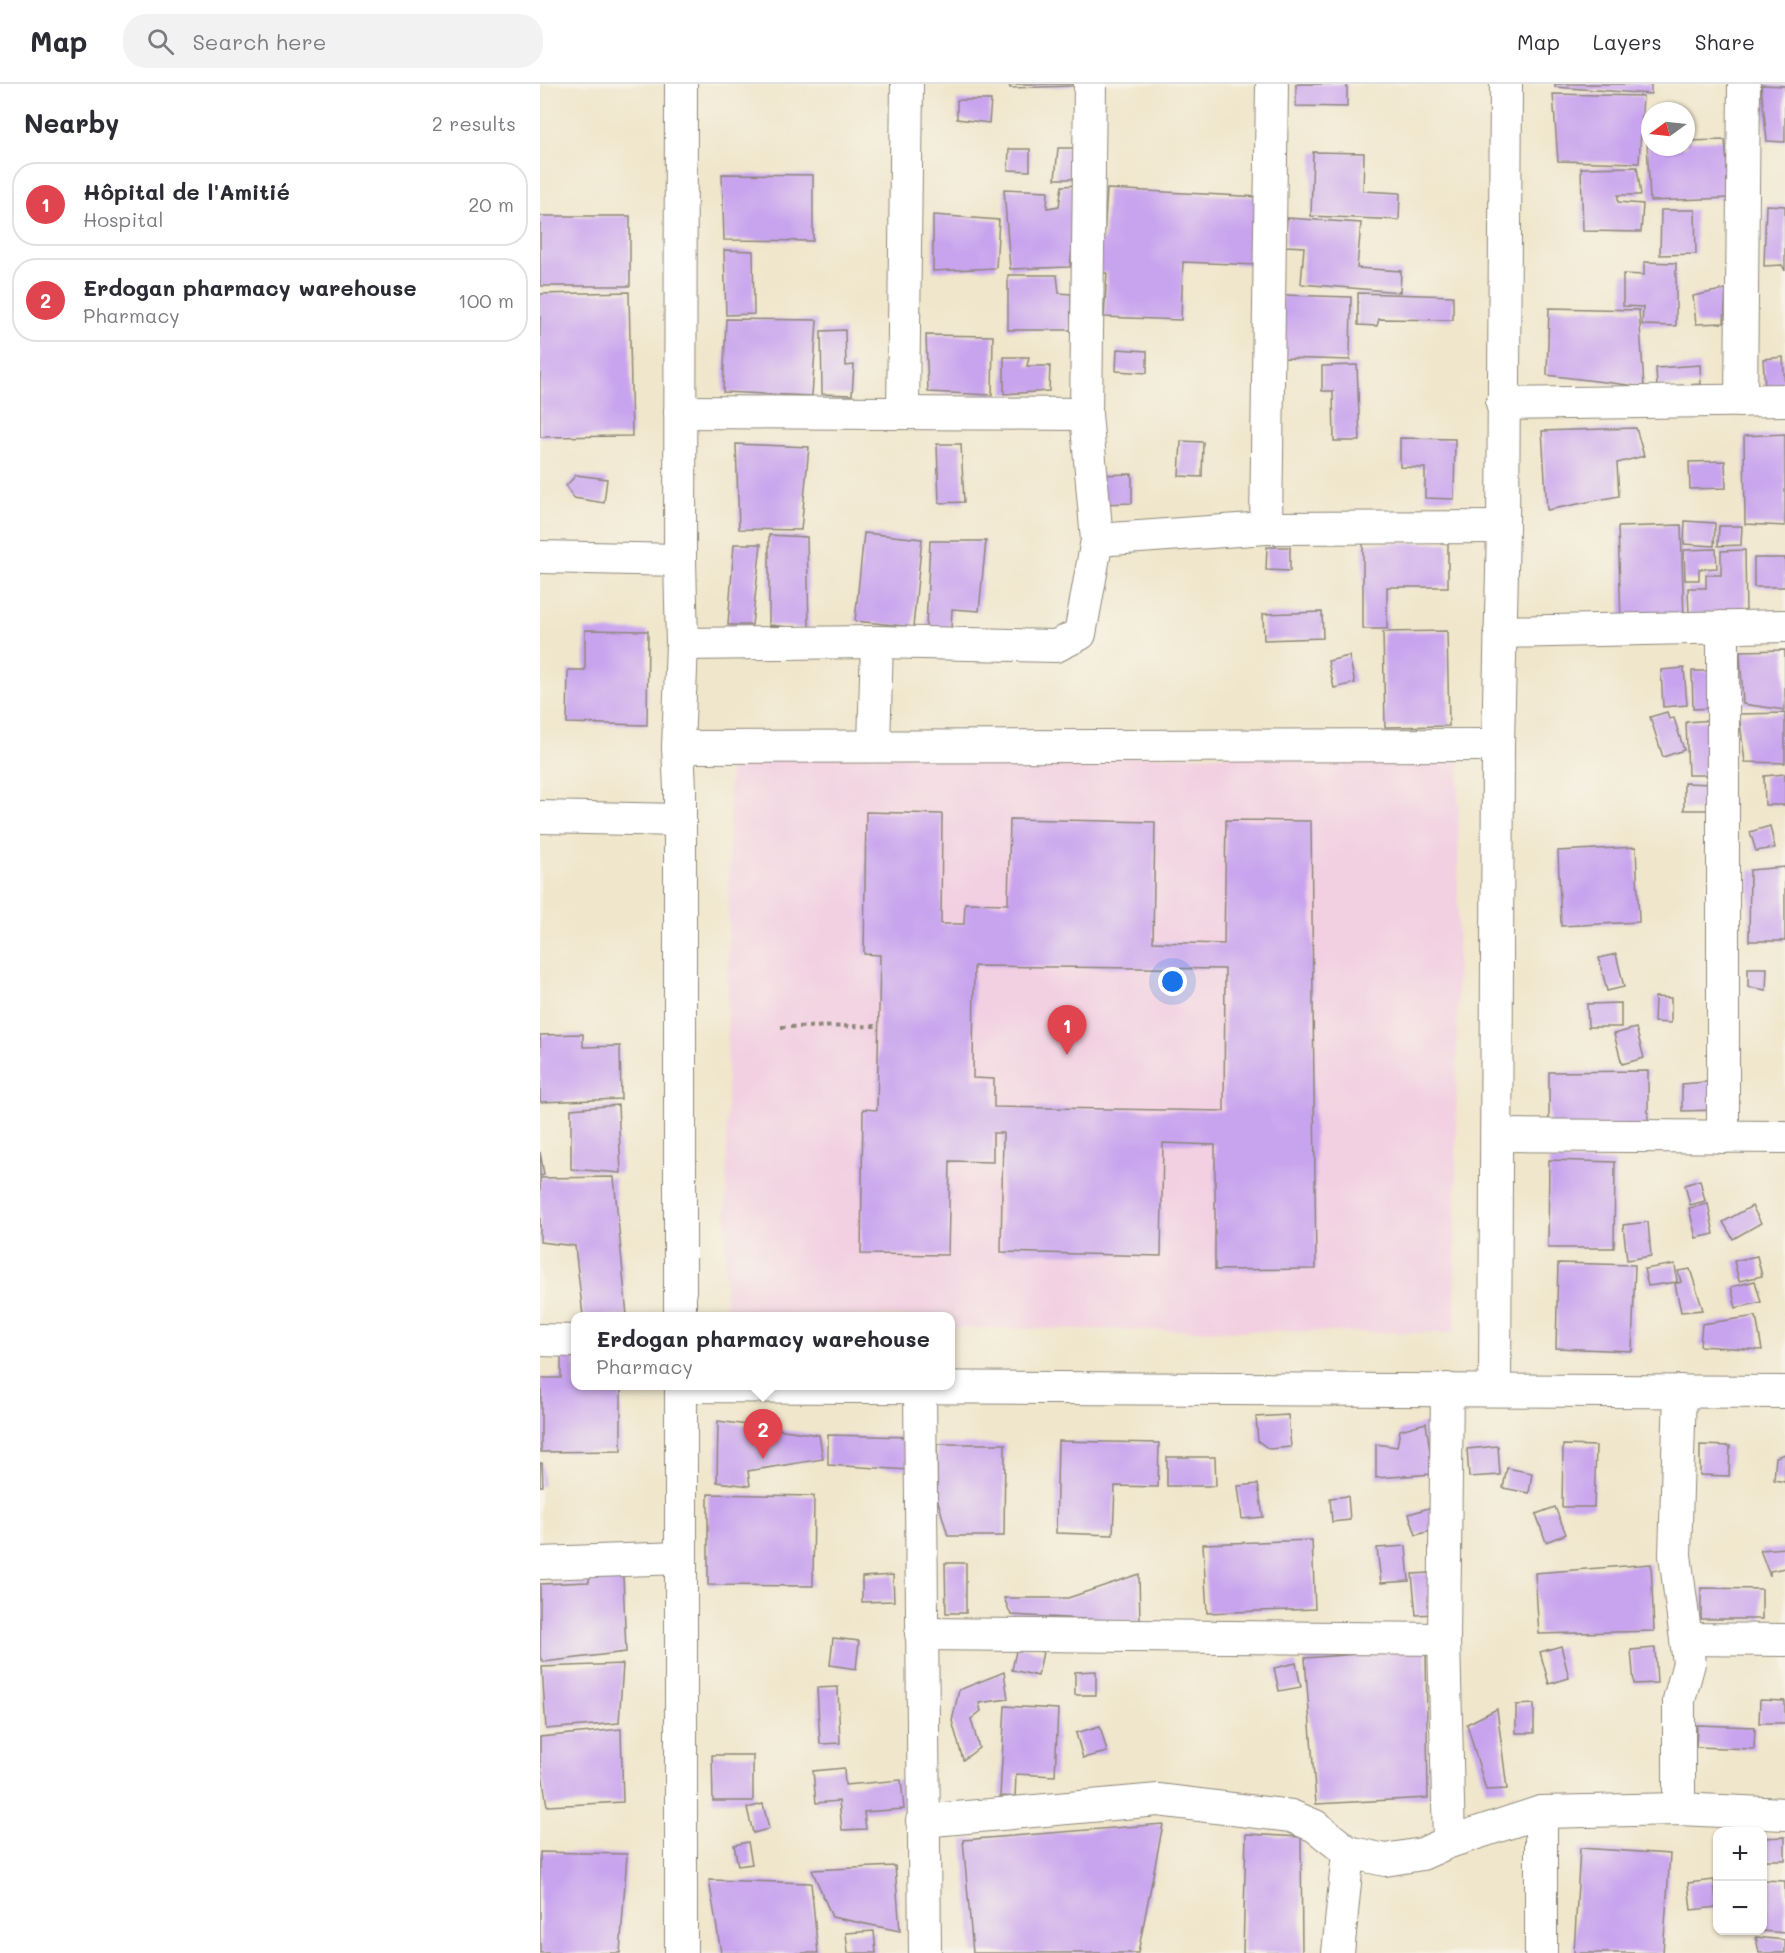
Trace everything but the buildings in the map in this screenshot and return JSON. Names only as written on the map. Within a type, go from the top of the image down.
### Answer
[{"type":"street","points":[[681,84],[680,560],[682,644],[678,747],[681,1312]]},
{"type":"street","points":[[903,412],[907,84]]},
{"type":"street","points":[[682,644],[877,642],[1056,646],[1080,634],[1097,540],[1086,414],[1090,84]]},
{"type":"street","points":[[1266,528],[1272,84]]},
{"type":"street","points":[[1495,1390],[1498,745],[1503,527],[1502,404],[1506,84]]},
{"type":"street","points":[[1741,401],[1744,84]]},
{"type":"street","points":[[1502,404],[1785,400]]},
{"type":"street","points":[[680,412],[1086,414]]},
{"type":"street","points":[[1097,540],[1266,528],[1503,527]]},
{"type":"street","points":[[540,557],[680,560]]},
{"type":"street","points":[[1500,632],[1785,626]]},
{"type":"street","points":[[1722,627],[1723,1137]]},
{"type":"street","points":[[874,745],[877,642]]},
{"type":"street","points":[[678,747],[1498,745]]},
{"type":"street","points":[[540,817],[680,820]]},
{"type":"street","points":[[1497,1135],[1785,1137]]},
{"type":"street","points":[[540,1340],[571,1341]]},
{"type":"street","points":[[955,1388],[1785,1392]]},
{"type":"street","points":[[1447,1389],[1444,1639],[1449,1842]]},
{"type":"street","points":[[681,1390],[681,1953]]},
{"type":"street","points":[[920,1390],[922,1821],[925,1953]]},
{"type":"street","points":[[1679,1809],[1678,1700],[1689,1663],[1675,1555],[1680,1391]]},
{"type":"street","points":[[540,1563],[681,1558]]},
{"type":"street","points":[[921,1634],[1444,1639]]},
{"type":"street","points":[[1687,1639],[1785,1641]]},
{"type":"street","points":[[922,1821],[1158,1800],[1291,1816],[1315,1826],[1348,1852],[1385,1860],[1422,1854],[1449,1842],[1541,1812],[1679,1809],[1785,1814]]},
{"type":"street","points":[[1541,1812],[1541,1953]]},
{"type":"street","points":[[1338,1953],[1348,1852]]},
{"type":"path","points":[[781,1027],[879,1026]]},
{"type":"shaded area","points":[[730,756],[1459,756],[1455,1333],[955,1328],[955,1312],[725,1312]]},
{"type":"place","name":"Hôpital de l'Amitié","points":[[1067,1055]]},
{"type":"place","name":"Erdogan pharmacy warehouse","points":[[763,1459]]}]
